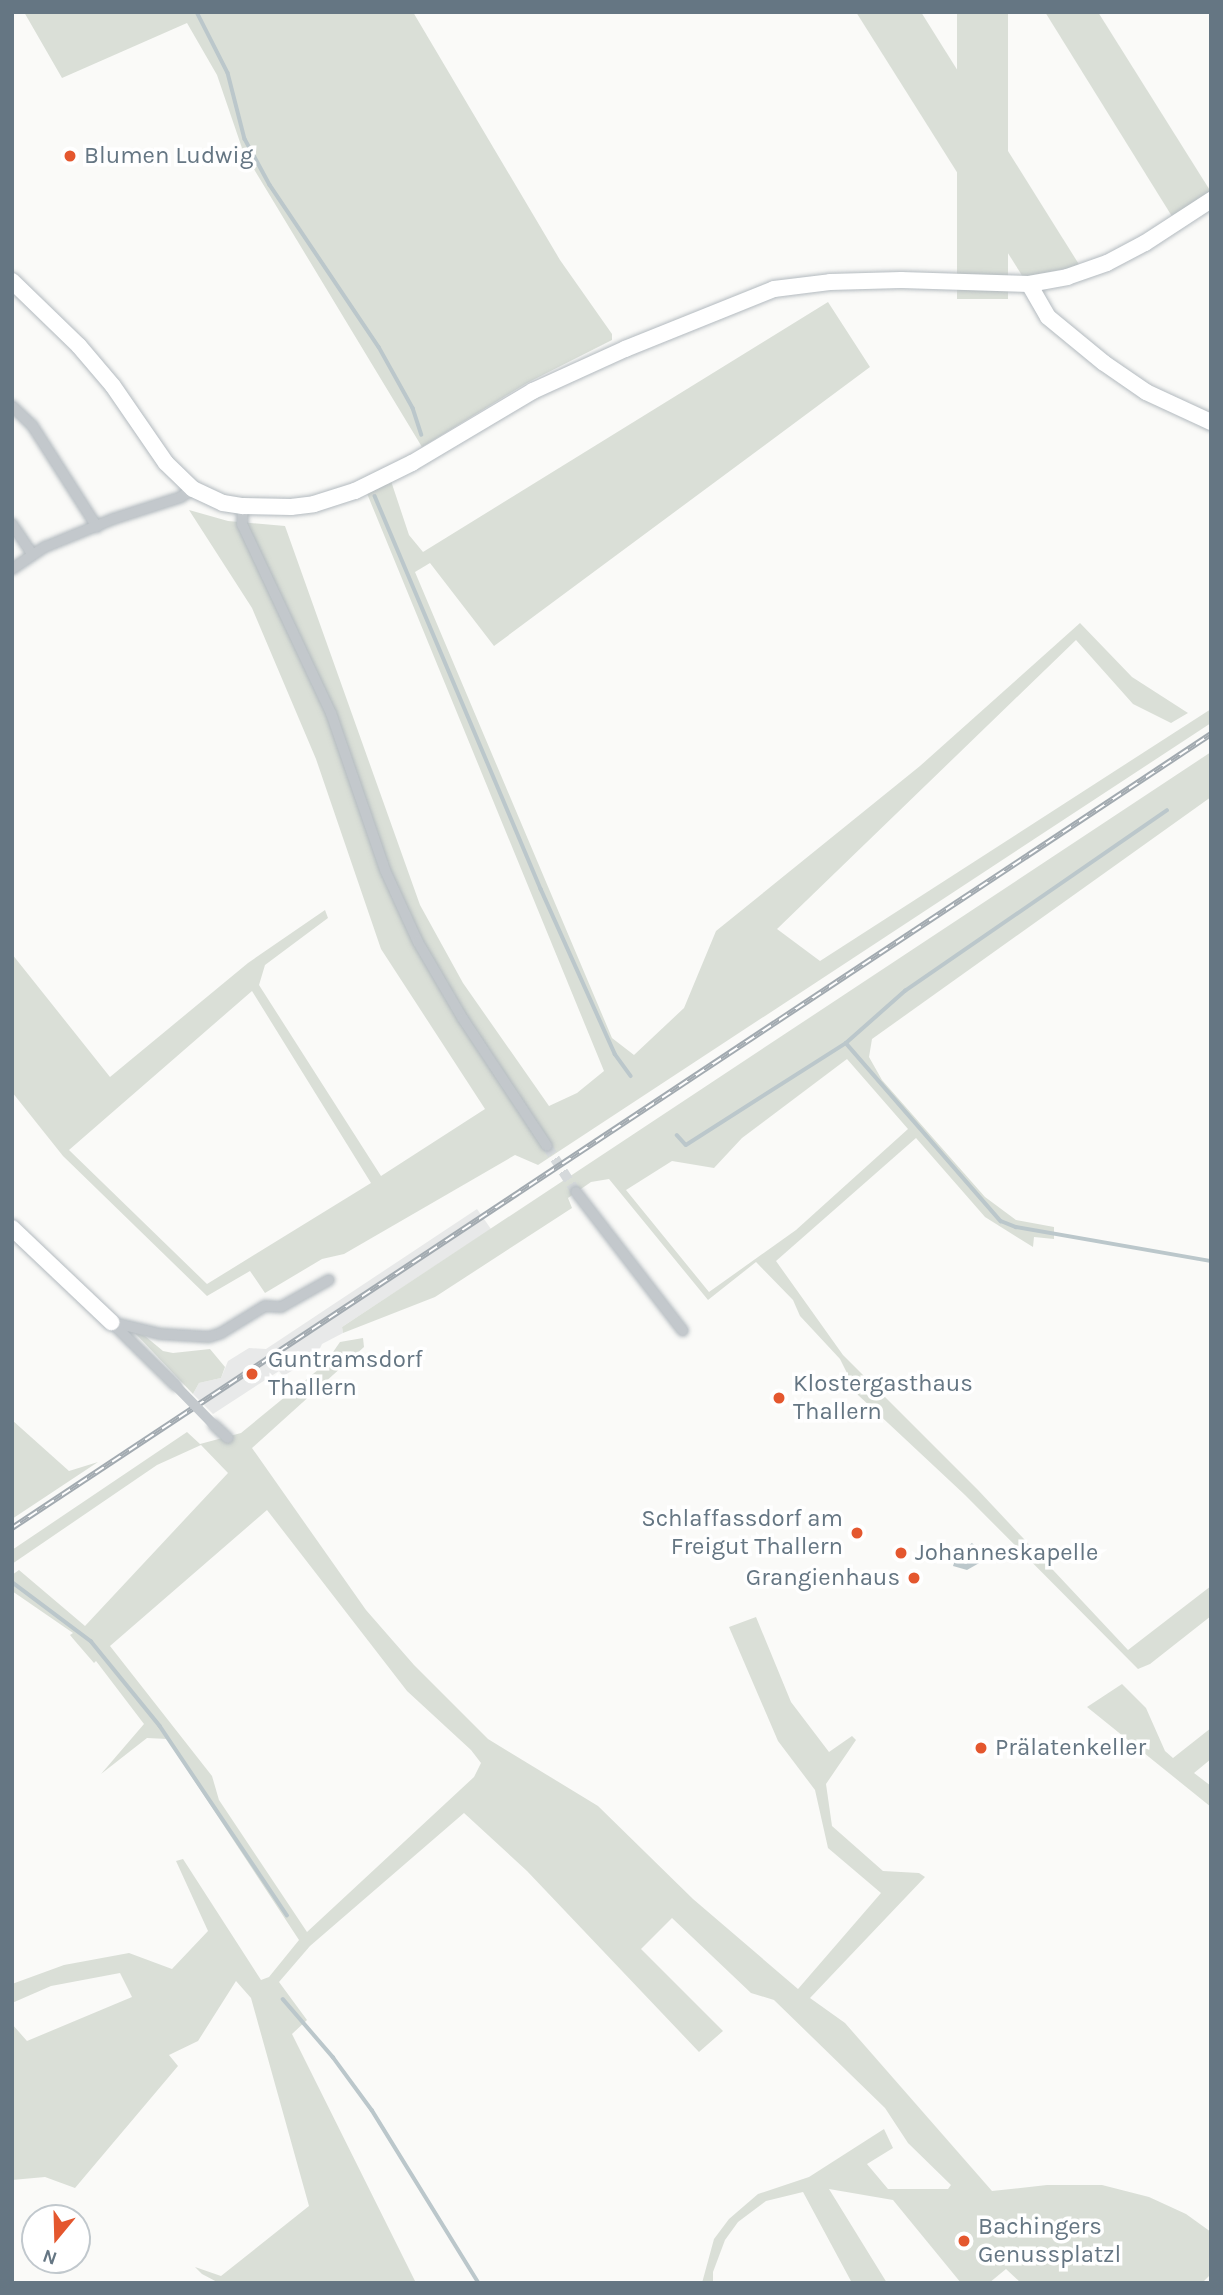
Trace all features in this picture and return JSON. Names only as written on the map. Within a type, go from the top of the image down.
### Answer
[{"type":"street","points":[[12,281],[79,345],[113,386],[166,463],[193,489],[223,503],[243,506],[314,504],[355,491],[412,463],[533,391],[774,289],[830,282],[901,280],[1029,284],[1068,277],[1107,263],[1211,200]]},
{"type":"street","points":[[1029,284],[1048,317],[1104,363],[1146,392],[1211,422]]},
{"type":"street","points":[[12,406],[32,425],[97,527]]},
{"type":"street","points":[[12,569],[33,555],[97,527],[181,497],[193,489]]},
{"type":"street","points":[[243,506],[242,524],[331,713],[385,870],[418,942],[463,1019],[547,1146]]},
{"type":"street","points":[[12,524],[33,555]]},
{"type":"street","points":[[576,1192],[683,1331]]},
{"type":"street","points":[[12,1228],[228,1438]]},
{"type":"street","points":[[111,1322],[160,1334],[209,1337],[222,1333],[265,1306],[281,1307],[329,1280]]},
{"type":"shaded area","points":[[24,12],[413,12],[560,260],[612,334],[612,340],[527,383],[422,447],[243,151],[217,75],[187,23],[62,78]]},
{"type":"shaded area","points":[[856,12],[921,12],[1080,266],[1023,277]]},
{"type":"shaded area","points":[[957,12],[1008,12],[1008,299],[957,299]]},
{"type":"shaded area","points":[[1045,12],[1098,12],[1211,192],[1173,218]]},
{"type":"shaded area","points":[[828,302],[870,367],[494,646],[430,563],[415,572],[612,1038],[634,1055],[684,1008],[716,931],[920,766],[1080,623],[1132,677],[1188,713],[1171,723],[1133,704],[1076,640],[777,929],[820,961],[1211,709],[1211,723],[538,1165],[515,1155],[344,1254],[322,1259],[265,1293],[250,1271],[207,1296],[63,1156],[12,1092],[12,954],[110,1077],[248,963],[325,910],[328,918],[265,965],[259,985],[381,1176],[485,1109],[381,949],[316,759],[252,608],[189,510],[228,521],[285,526],[420,905],[463,983],[549,1106],[577,1093],[604,1071],[366,491],[390,478],[409,535],[423,552]],"holes":[[[252,991],[371,1183],[207,1284],[69,1150]]]},
{"type":"shaded area","points":[[1211,752],[1211,797],[872,1039],[869,1057],[882,1080],[985,1197],[1016,1220],[1054,1227],[1054,1239],[1034,1237],[1033,1247],[985,1217],[916,1138],[776,1261],[843,1355],[978,1490],[1128,1650],[1211,1586],[1211,1616],[1150,1664],[1138,1669],[965,1495],[858,1395],[840,1359],[800,1316],[793,1300],[756,1262],[708,1300],[609,1179],[591,1182],[568,1198],[572,1208],[435,1297],[343,1333],[342,1327]],"holes":[[[847,1059],[908,1129],[796,1230],[709,1292],[626,1190],[672,1161],[714,1168],[742,1138]]]},
{"type":"shaded area","points":[[477,1209],[491,1229],[342,1327],[343,1333],[322,1344],[316,1357],[283,1376],[279,1371],[213,1414],[193,1394],[199,1383],[221,1378],[228,1361],[249,1348],[266,1349]]},
{"type":"shaded area","points":[[134,1332],[145,1336],[163,1351],[173,1353],[210,1349],[225,1367],[221,1378],[199,1383],[193,1394]]},
{"type":"shaded area","points":[[363,1338],[364,1347],[252,1448],[366,1610],[414,1665],[488,1739],[598,1806],[693,1899],[798,1989],[881,1893],[828,1848],[815,1790],[778,1741],[729,1627],[756,1617],[791,1702],[829,1752],[852,1736],[856,1740],[826,1784],[832,1826],[883,1871],[919,1873],[925,1877],[810,1998],[845,2023],[992,2191],[1047,2185],[1102,2185],[1149,2197],[1186,2214],[1211,2232],[1211,2274],[1202,2283],[1021,2283],[1006,2269],[989,2283],[961,2283],[893,2200],[829,2189],[887,2283],[852,2283],[803,2192],[766,2201],[738,2222],[725,2240],[713,2272],[713,2283],[702,2283],[714,2239],[729,2219],[758,2194],[809,2177],[884,2129],[893,2148],[867,2164],[888,2189],[948,2189],[951,2185],[908,2143],[885,2108],[774,2000],[751,1993],[672,1918],[641,1949],[723,2031],[699,2052],[527,1871],[464,1813],[310,1946],[279,1982],[307,2020],[292,2034],[416,2283],[219,2283],[195,2267],[221,2276],[309,2206],[251,1998],[236,1981],[198,2041],[169,2055],[178,2066],[75,2188],[45,2177],[12,2180],[12,2024],[27,2041],[132,1997],[120,1973],[51,1986],[12,2003],[12,1984],[64,1965],[129,1953],[172,1969],[208,1931],[176,1861],[183,1859],[261,1980],[269,1977],[299,1940],[167,1739],[147,1738],[101,1774],[144,1724],[96,1661],[94,1663],[70,1635],[73,1633],[12,1591],[12,1575],[19,1570],[85,1626],[228,1473],[201,1445],[157,1465],[12,1564],[12,1550],[187,1432],[200,1444],[241,1433],[324,1365],[340,1342]],"holes":[[[267,1510],[407,1691],[471,1750],[481,1763],[474,1777],[307,1932],[219,1800],[212,1776],[110,1646]]]},
{"type":"shaded area","points":[[12,1420],[69,1471],[98,1462],[12,1519]]},
{"type":"shaded area","points":[[972,1543],[982,1553],[981,1562],[967,1570],[953,1566],[957,1554]]},
{"type":"shaded area","points":[[1122,1684],[1146,1708],[1165,1751],[1173,1758],[1211,1728],[1211,1759],[1194,1773],[1211,1786],[1211,1807],[1087,1707]]},
{"type":"waterway","points":[[197,12],[228,73],[245,139],[270,185],[379,347],[413,408],[422,435]]},
{"type":"waterway","points":[[375,496],[541,889],[615,1054],[631,1076]]},
{"type":"waterway","points":[[677,1135],[686,1145],[846,1043],[905,991],[1167,810]]},
{"type":"waterway","points":[[846,1043],[1001,1221],[1016,1227],[1211,1261]]},
{"type":"waterway","points":[[12,1582],[91,1641],[160,1726],[287,1915]]},
{"type":"waterway","points":[[283,1999],[333,2057],[372,2110],[479,2283]]},
{"type":"tunnel","points":[[547,1146],[576,1192]]},
{"type":"railway","points":[[12,1528],[1211,734]]},
{"type":"place","name":"Blumen Ludwig","points":[[70,156]]},
{"type":"place","name":"Guntramsdorf Thallern","points":[[252,1374]]},
{"type":"place","name":"Klostergasthaus Thallern","points":[[779,1398]]},
{"type":"place","name":"Schlaffassdorf am Freigut Thallern","points":[[857,1533]]},
{"type":"place","name":"Johanneskapelle","points":[[901,1553]]},
{"type":"place","name":"Grangienhaus","points":[[914,1578]]},
{"type":"place","name":"Prälatenkeller","points":[[981,1748]]},
{"type":"place","name":"Bachingers Genussplatzl","points":[[964,2241]]}]
